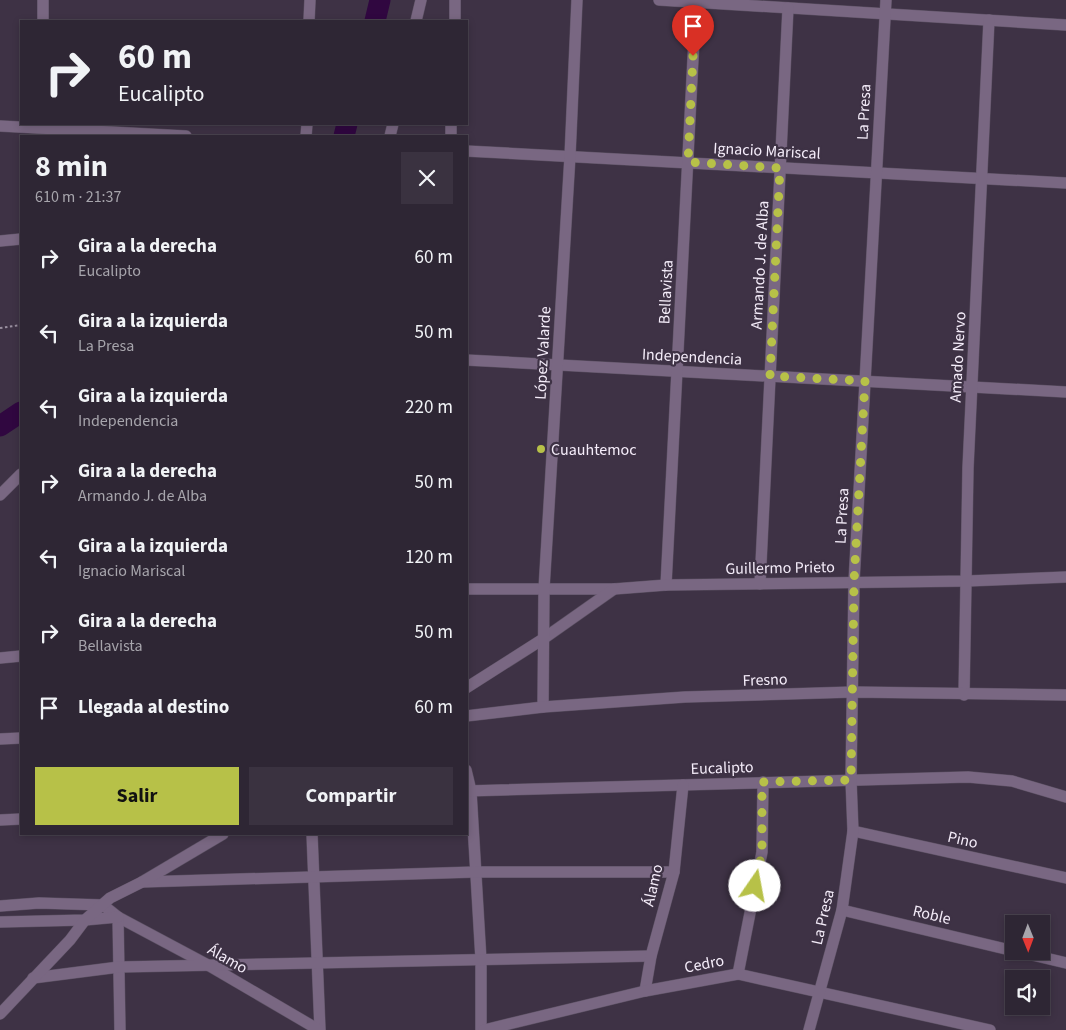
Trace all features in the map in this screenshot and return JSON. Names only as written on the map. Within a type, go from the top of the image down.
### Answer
[{"type":"street","points":[[43,0],[43,20]]},
{"type":"street","points":[[309,20],[310,0]]},
{"type":"street","points":[[416,20],[421,0]]},
{"type":"street","points":[[455,0],[455,20]]},
{"type":"street","name":"López Valarde","points":[[543,707],[544,589],[570,156],[577,0]]},
{"type":"street","points":[[659,0],[1066,25]]},
{"type":"street","name":"La Presa","points":[[810,1030],[842,910],[853,831],[851,780],[854,582],[886,0]]},
{"type":"street","name":"Bellavista","points":[[666,585],[696,1]]},
{"type":"street","name":"Armando J. de Alba","points":[[760,584],[788,8]]},
{"type":"street","name":"Amado Nervo","points":[[964,695],[968,468],[989,20]]},
{"type":"street","points":[[0,126],[165,135]]},
{"type":"street","name":"Ignacio Mariscal","points":[[468,151],[1066,183]]},
{"type":"street","points":[[0,241],[20,239]]},
{"type":"street","name":"Independencia","points":[[468,360],[1066,392]]},
{"type":"street","points":[[0,495],[20,475]]},
{"type":"street","name":"Guillermo Prieto","points":[[468,589],[614,589],[666,585],[967,581],[1066,577]]},
{"type":"street","points":[[468,687],[543,639],[614,589]]},
{"type":"street","points":[[0,658],[20,656]]},
{"type":"street","name":"Fresno","points":[[468,716],[543,707],[685,697],[853,692],[1066,695]]},
{"type":"street","points":[[0,739],[20,738]]},
{"type":"street","name":"Eucalipto","points":[[469,791],[968,777],[1012,781],[1066,796]]},
{"type":"street","points":[[738,974],[762,852],[762,782]]},
{"type":"street","name":"Álamo","points":[[644,991],[651,956],[674,872],[683,785]]},
{"type":"street","points":[[469,791],[481,960],[482,1030]]},
{"type":"street","points":[[0,820],[20,819]]},
{"type":"street","name":"Pino","points":[[853,831],[1066,878]]},
{"type":"street","points":[[0,1014],[4,1004],[33,978],[70,940],[85,920],[110,898],[142,882],[222,835]]},
{"type":"street","points":[[312,835],[320,1030]]},
{"type":"street","points":[[142,882],[475,872],[674,872]]},
{"type":"street","points":[[0,906],[39,904],[103,905]]},
{"type":"street","name":"Álamo","points":[[103,905],[118,917],[208,965],[320,1030]]},
{"type":"street","name":"Roble","points":[[842,910],[1005,949]]},
{"type":"street","points":[[0,922],[85,920],[118,917],[120,1030]]},
{"type":"street","points":[[33,978],[119,967],[651,956]]},
{"type":"street","name":"Roble","points":[[1050,959],[1066,963]]},
{"type":"street","name":"Cedro","points":[[482,1030],[644,991],[738,974],[990,1030]]},
{"type":"path","points":[[0,328],[20,325]]},
{"type":"waterway","points":[[375,20],[380,0]]},
{"type":"waterway","points":[[344,135],[347,125]]},
{"type":"waterway","points":[[0,426],[20,413]]},
{"type":"place","name":"Cuauhtemoc","points":[[541,449]]},
{"type":"route","points":[[693,56],[688,162],[780,168],[770,376],[865,381],[854,582],[851,780],[762,782],[762,852],[755,886]]}]
